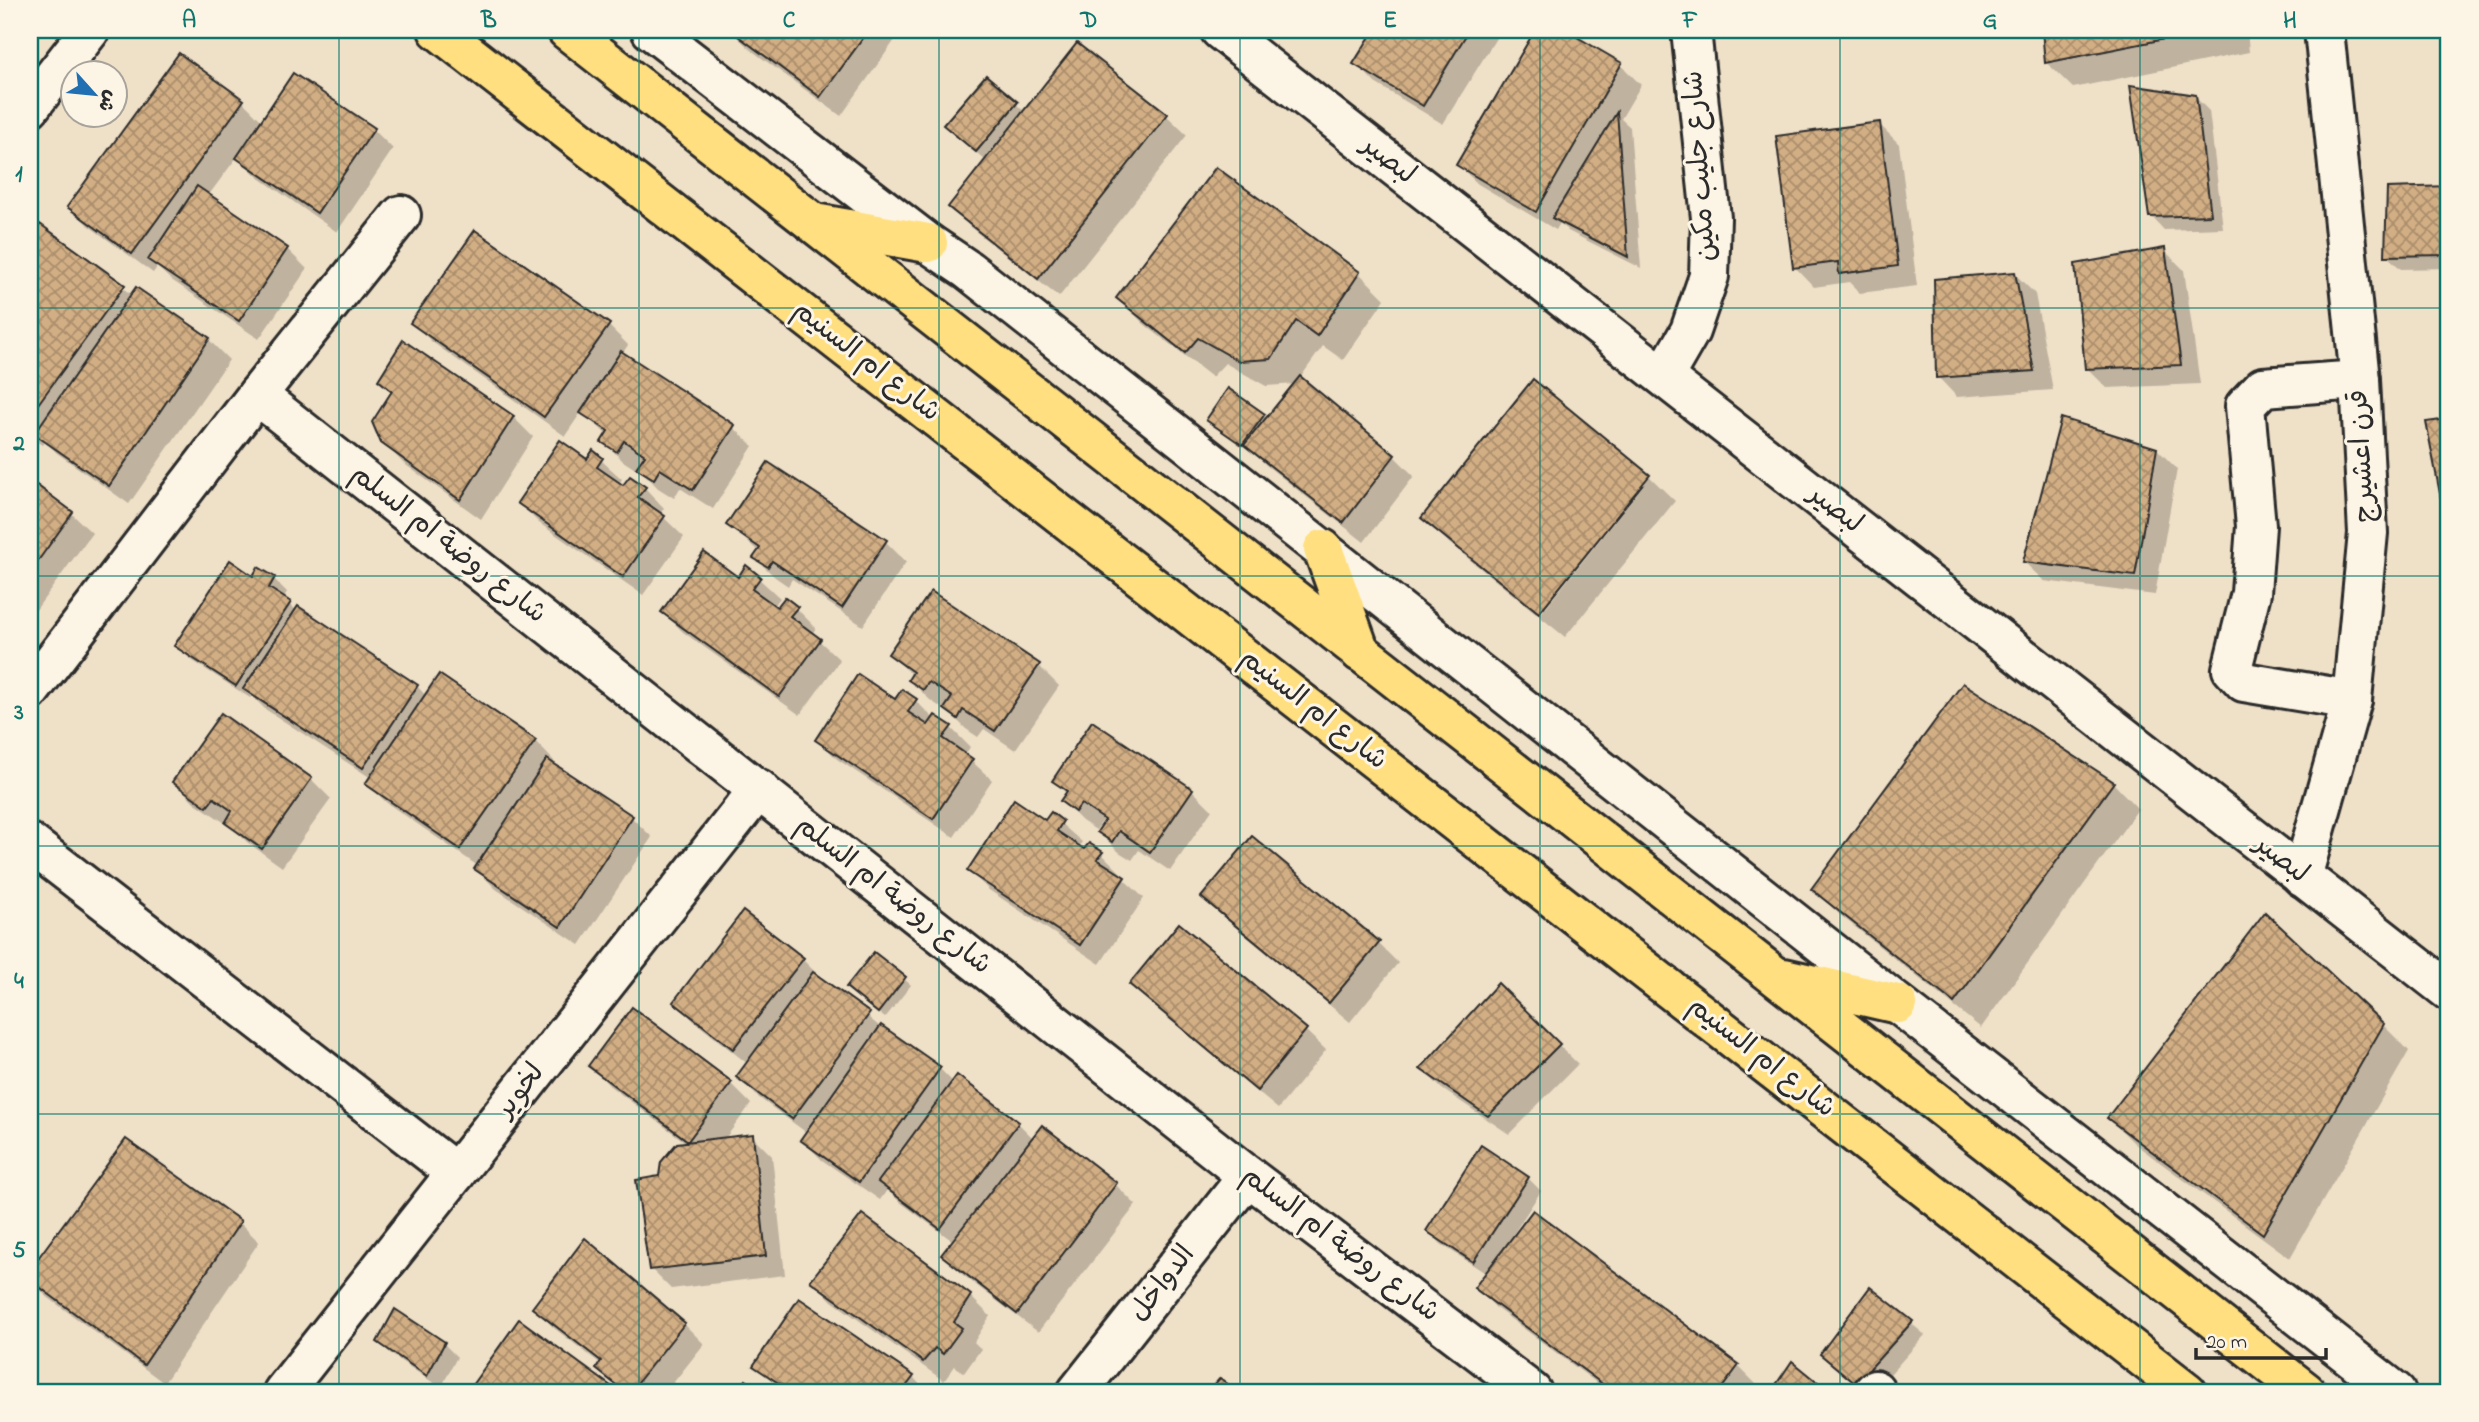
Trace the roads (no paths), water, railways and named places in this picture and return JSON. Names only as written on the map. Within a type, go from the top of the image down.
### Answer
[{"type":"main road","name":"شارع ام السنيم","points":[[439,30],[2184,1391]]},
{"type":"main road","points":[[567,30],[2306,1392]]},
{"type":"main road","points":[[814,223],[928,243]]},
{"type":"main road","points":[[1323,549],[1360,652]]},
{"type":"main road","points":[[1774,975],[1898,1003]]},
{"type":"street","points":[[30,107],[90,30]]},
{"type":"street","points":[[651,30],[928,243],[968,270],[2396,1392]]},
{"type":"street","name":"لبصير","points":[[1220,30],[2449,991]]},
{"type":"street","name":"شارع جليب مكين","points":[[1664,376],[1690,331],[1709,276],[1711,218],[1691,30]]},
{"type":"street","name":"قرن اعشيرج","points":[[2302,877],[2351,700],[2368,533],[2360,380],[2324,30]]},
{"type":"street","points":[[30,691],[257,395],[401,215]]},
{"type":"street","points":[[2351,700],[2244,682],[2232,669],[2250,593],[2256,526],[2245,406],[2263,387],[2360,380]]},
{"type":"street","name":"شارع روضة ام السلم","points":[[257,395],[1248,1176],[1532,1392]]},
{"type":"street","name":"لخوير","points":[[283,1392],[759,789]]},
{"type":"street","points":[[30,843],[456,1173]]},
{"type":"street","name":"الدواخل","points":[[1077,1392],[1248,1176]]}]
